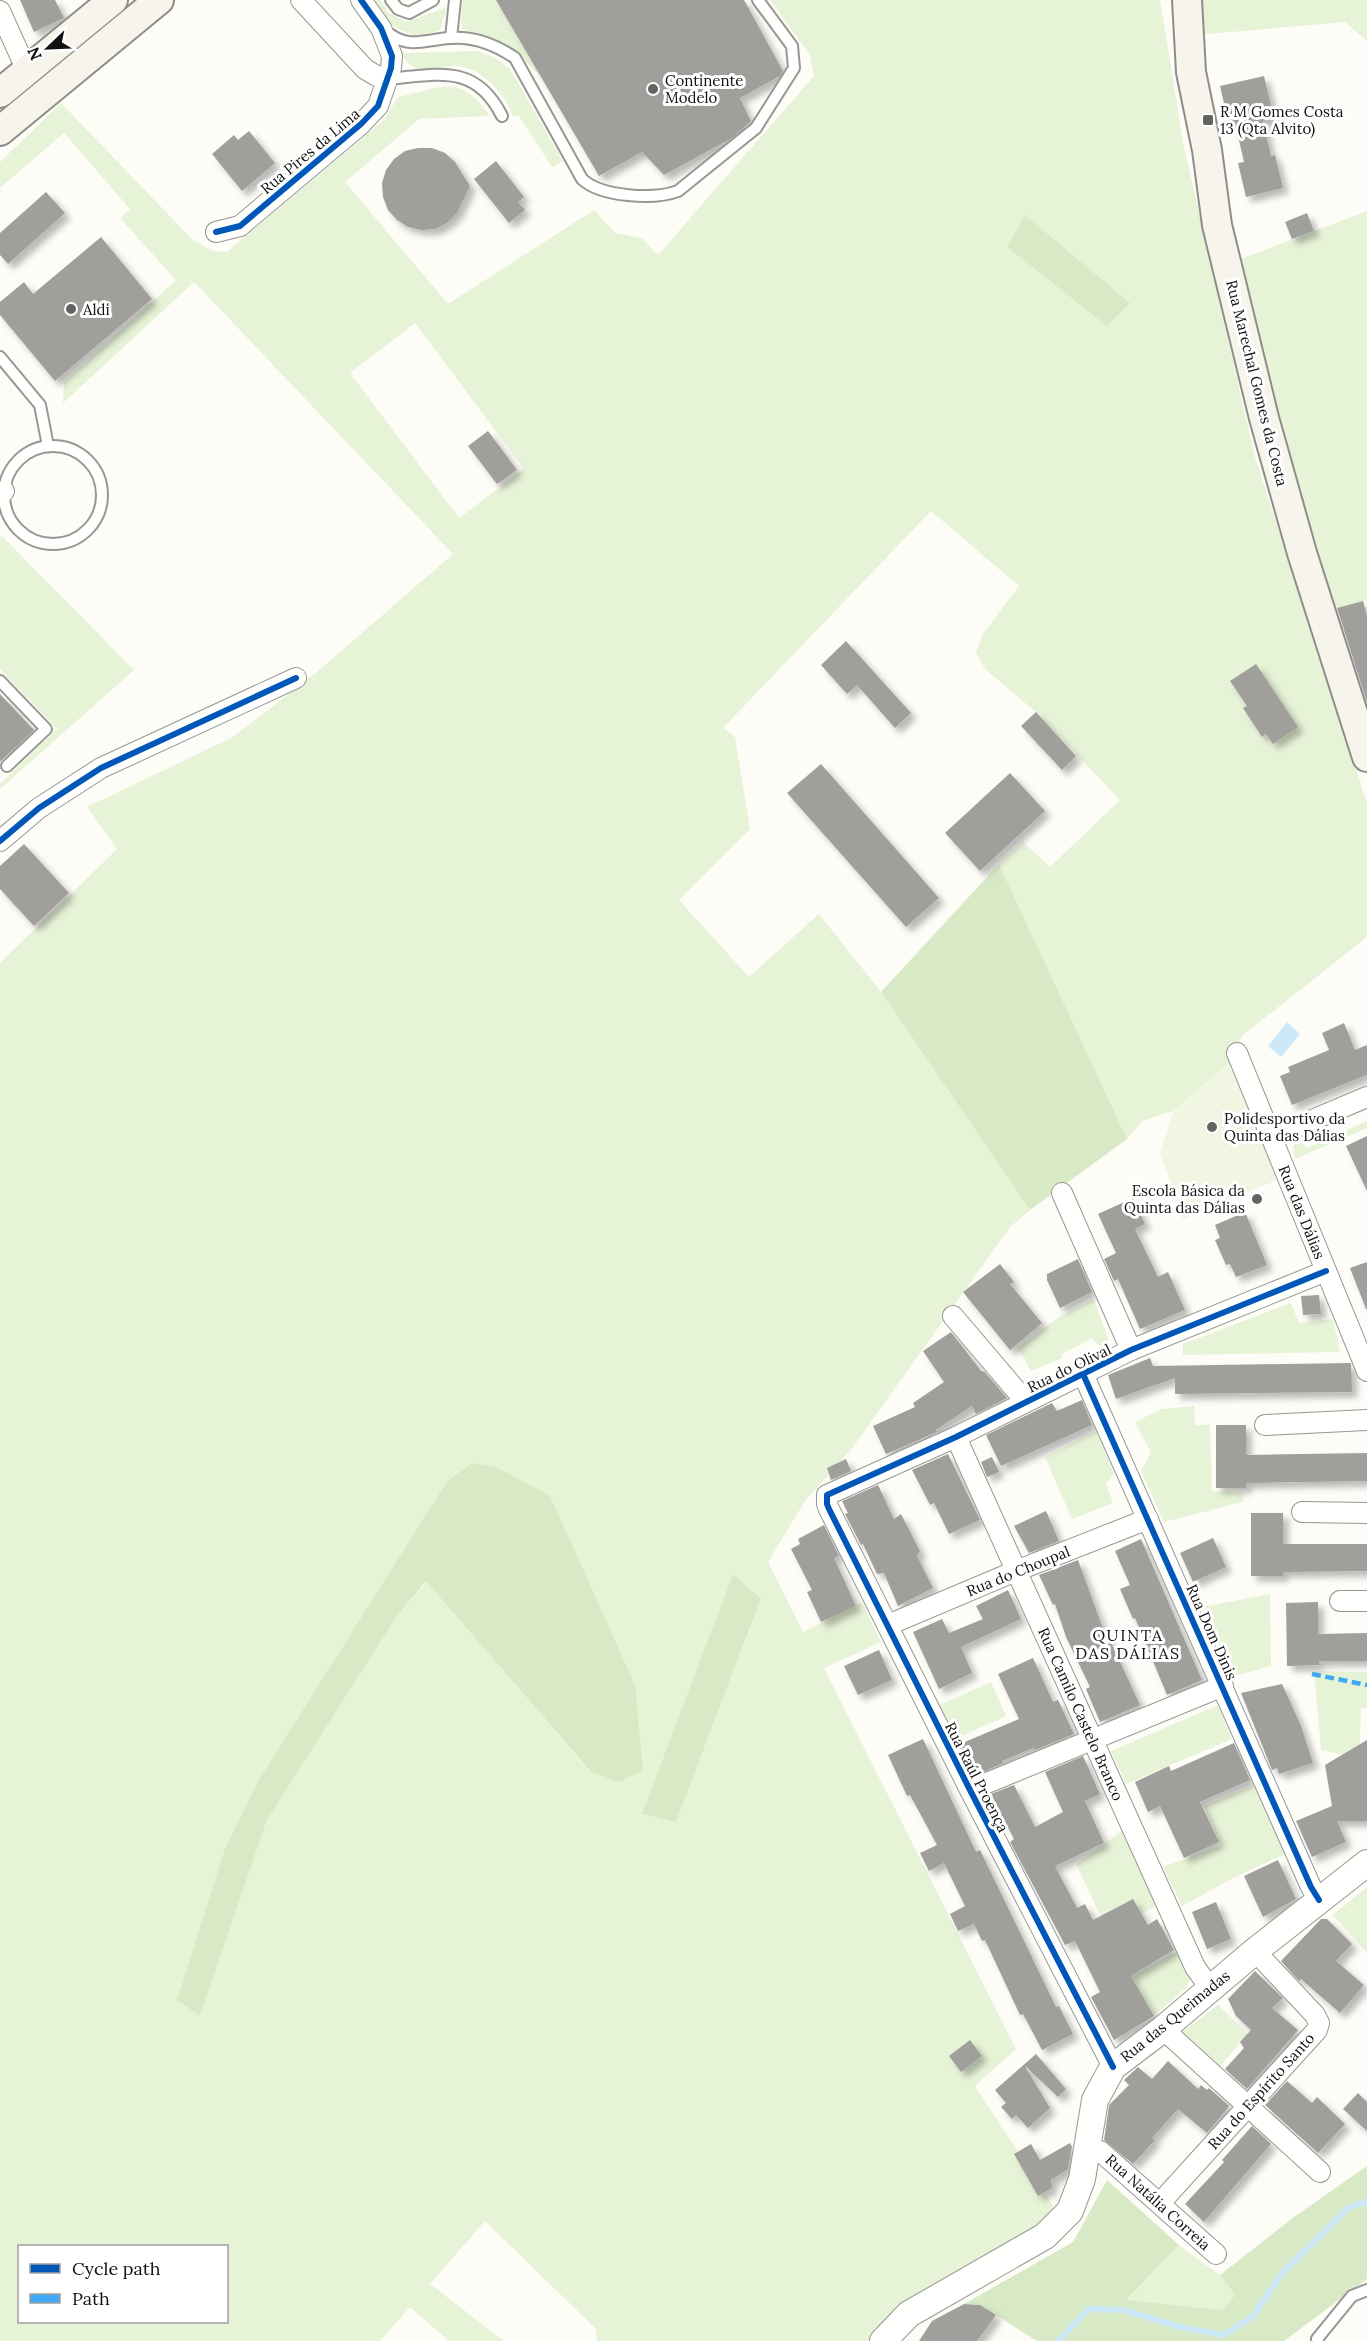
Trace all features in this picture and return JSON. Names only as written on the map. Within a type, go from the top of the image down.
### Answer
[{"type":"main road","points":[[0,93],[113,0]]},
{"type":"main road","points":[[0,131],[159,0]]},
{"type":"main road","name":"Rua Marechal Gomes da Costa","points":[[1187,0],[1191,72],[1207,150],[1217,225],[1264,418],[1302,553],[1367,757]]},
{"type":"street","points":[[301,0],[365,69],[386,79]]},
{"type":"street","name":"Rua Pires da Lima","points":[[216,232],[240,226],[361,124],[378,106],[391,68],[392,56],[381,28],[361,0]]},
{"type":"street","points":[[0,11],[27,71]]},
{"type":"street","points":[[0,841],[39,808],[100,768],[296,678]]},
{"type":"street","name":"Rua das Dálias","points":[[1237,1053],[1367,1371]]},
{"type":"street","points":[[1272,1137],[1367,1097]]},
{"type":"street","points":[[1062,1193],[1131,1350]]},
{"type":"street","name":"Rua do Olival","points":[[827,1495],[956,1437],[1131,1350],[1326,1271]]},
{"type":"street","points":[[953,1316],[1026,1402]]},
{"type":"street","name":"Rua Dom Dinis","points":[[1083,1374],[1311,1887],[1319,1900]]},
{"type":"street","points":[[1265,1425],[1367,1420]]},
{"type":"street","name":"Rua Camilo Castelo Branco","points":[[956,1437],[1195,1967],[1210,1988]]},
{"type":"street","name":"Rua Raúl Proença","points":[[827,1495],[827,1504],[970,1790],[1113,2067]]},
{"type":"street","points":[[1302,1512],[1367,1513]]},
{"type":"street","name":"Rua do Choupal","points":[[888,1626],[1016,1571],[1148,1520]]},
{"type":"street","points":[[1340,1601],[1367,1601]]},
{"type":"street","points":[[970,1790],[1223,1686]]},
{"type":"street","name":"Rua das Queimadas","points":[[884,2341],[909,2314],[1045,2236],[1070,2211],[1082,2179],[1095,2100],[1113,2067],[1367,1863]]},
{"type":"street","name":"Rua do Espírito Santo","points":[[1160,2203],[1317,2030],[1319,2023],[1315,2015],[1255,1951]]},
{"type":"street","points":[[1163,2029],[1320,2172]]},
{"type":"street","name":"Rua Natália Correia","points":[[1100,2151],[1216,2254]]},
{"type":"lane","points":[[391,0],[398,9],[409,12],[433,0]]},
{"type":"lane","points":[[451,38],[454,0]]},
{"type":"lane","points":[[381,28],[393,38],[405,42],[417,43],[451,38],[480,40],[499,47],[515,58],[582,179],[590,187],[652,197],[678,191],[756,128],[794,68],[792,46],[758,0]]},
{"type":"lane","points":[[386,79],[451,75],[466,78],[481,87],[494,100],[502,117]]},
{"type":"lane","points":[[0,357],[40,405],[48,446]]},
{"type":"lane","points":[[48,446],[64,447],[79,453],[91,464],[99,477],[102,493],[100,509],[93,523],[82,535],[68,542],[52,544],[37,541],[23,533],[12,521],[2,494],[9,475],[18,461],[32,451],[48,446]]},
{"type":"lane","points":[[0,681],[46,729],[7,766]]},
{"type":"lane","points":[[1317,2340],[1352,2296],[1367,2290]]},
{"type":"green space","points":[[375,0],[381,0],[388,13],[407,22],[447,7],[440,30],[418,37],[394,27]]},
{"type":"green space","points":[[463,0],[496,0],[544,79],[506,44],[463,29],[461,22]]},
{"type":"green space","points":[[770,0],[1160,0],[1184,147],[1255,457],[1367,803],[1367,937],[1243,1035],[1229,1063],[1173,1111],[1142,1121],[1127,1139],[999,864],[1023,842],[1050,867],[1120,800],[1036,712],[985,669],[976,653],[983,634],[1019,586],[931,511],[723,728],[735,737],[750,829],[679,900],[749,977],[819,914],[881,992],[1030,1210],[1010,1227],[853,1447],[805,1501],[768,1562],[803,1632],[862,1602],[881,1642],[824,1668],[1016,2049],[975,2086],[1055,2209],[1046,2224],[897,2312],[870,2341],[597,2341],[596,2329],[485,2221],[430,2284],[504,2341],[449,2341],[410,2307],[380,2341],[0,2341],[0,963],[117,849],[87,807],[233,737],[317,672],[453,554],[194,282],[63,403],[64,382],[176,280],[120,218],[130,209],[64,133],[0,188],[0,162],[61,103],[193,240],[213,251],[227,252],[384,120],[398,97],[439,87],[459,88],[479,102],[490,116],[419,119],[345,182],[448,304],[594,210],[615,233],[642,238],[658,255],[814,76],[810,55]],"holes":[[[1026,216],[1128,302],[1007,247]],[[415,323],[524,469],[459,518],[350,373]],[[472,1463],[496,1467],[589,1771],[427,1581],[397,1616],[267,1820],[200,2016],[226,1846],[258,1781],[447,1481]],[[733,1574],[761,1600],[676,1822],[643,1814]]]},
{"type":"green space","points":[[1196,0],[1367,0],[1367,41],[1345,22],[1197,35]]},
{"type":"green space","points":[[478,51],[494,57],[510,69],[563,161],[552,167],[519,116],[513,116],[498,90],[483,76],[465,67],[418,69],[409,65],[401,53]]},
{"type":"green space","points":[[1367,211],[1367,600],[1332,610],[1277,424],[1238,260]]},
{"type":"green space","points":[[1025,215],[1130,303],[1107,326],[1007,247]]},
{"type":"green space","points":[[2,536],[134,670],[0,789],[0,784],[57,729],[0,669],[0,537]]},
{"type":"green space","points":[[999,864],[1127,1139],[1030,1210],[881,992]]},
{"type":"green space","name":"Polidesportivo da Quinta das Dálias","points":[[1229,1063],[1277,1180],[1183,1219],[1160,1153],[1173,1111]]},
{"type":"green space","points":[[1367,1121],[1367,1128],[1295,1159],[1293,1147],[1299,1139],[1307,1148]]},
{"type":"green space","points":[[1094,1299],[1109,1342],[1102,1349],[1092,1338],[1062,1354],[1062,1358],[1031,1371],[1018,1348],[1059,1317]]},
{"type":"green space","points":[[1291,1303],[1299,1323],[1333,1319],[1340,1352],[1183,1355],[1183,1344]]},
{"type":"green space","points":[[1194,1406],[1195,1425],[1210,1425],[1212,1491],[1243,1493],[1243,1502],[1164,1522],[1141,1471],[1151,1453],[1135,1422],[1161,1409]]},
{"type":"green space","points":[[1096,1431],[1114,1473],[1106,1484],[1113,1503],[1072,1519],[1045,1457]]},
{"type":"green space","points":[[472,1463],[496,1467],[550,1496],[635,1685],[643,1770],[619,1782],[590,1771],[426,1581],[397,1616],[267,1820],[200,2016],[177,2000],[226,1846],[258,1781],[447,1481]]},
{"type":"green space","points":[[733,1574],[761,1599],[676,1822],[642,1814]]},
{"type":"green space","points":[[1270,1594],[1271,1666],[1231,1677],[1202,1607]]},
{"type":"green space","points":[[1314,1671],[1367,1672],[1367,1709],[1361,1708],[1359,1758],[1321,1750]]},
{"type":"green space","points":[[991,1682],[1006,1716],[953,1740],[937,1706]]},
{"type":"green space","points":[[1218,1705],[1232,1739],[1126,1784],[1111,1751]]},
{"type":"green space","points":[[1256,1784],[1285,1854],[1233,1878],[1182,1906],[1163,1867],[1221,1846],[1204,1806]]},
{"type":"green space","points":[[1125,1829],[1158,1905],[1108,1931],[1076,1864]]},
{"type":"green space","points":[[1367,1887],[1367,1953],[1333,1915]]},
{"type":"green space","points":[[1178,1951],[1190,1979],[1187,1987],[1154,2016],[1131,1976]]},
{"type":"green space","points":[[1218,2005],[1248,2034],[1219,2067],[1181,2033]]},
{"type":"green space","points":[[1367,2166],[1367,2279],[1284,2341],[1037,2341],[980,2305],[964,2304],[1073,2242],[1107,2180],[1179,2245],[1126,2300],[1222,2310],[1235,2295],[1220,2275],[1294,2217]]},
{"type":"green space","points":[[1179,2245],[1220,2275],[1235,2295],[1222,2310],[1126,2300]]},
{"type":"water","points":[[1287,1022],[1300,1034],[1281,1057],[1268,1046]]},
{"type":"building","points":[[20,0],[55,0],[64,18],[34,32]]},
{"type":"building","name":"Continente Modelo","points":[[496,0],[744,0],[783,71],[780,76],[740,98],[751,121],[732,138],[664,175],[642,152],[599,176]]},
{"type":"building","points":[[1264,76],[1274,118],[1263,121],[1271,156],[1275,155],[1283,188],[1246,197],[1238,163],[1244,162],[1236,127],[1230,129],[1220,86]]},
{"type":"building","points":[[249,131],[275,163],[242,191],[212,154],[234,135],[238,140]]},
{"type":"building","points":[[432,148],[445,153],[455,162],[470,186],[457,213],[447,223],[435,229],[422,230],[408,227],[388,210],[383,197],[382,183],[386,170],[394,159],[405,151]]},
{"type":"building","points":[[496,161],[524,197],[518,202],[525,210],[509,223],[474,179]]},
{"type":"building","points":[[46,192],[65,213],[8,264],[0,255],[0,233]]},
{"type":"building","points":[[1307,213],[1314,231],[1292,239],[1285,222]]},
{"type":"building","name":"Aldi","points":[[101,237],[152,299],[55,381],[0,315],[0,302],[24,282],[33,294]]},
{"type":"building","points":[[488,431],[517,470],[497,484],[468,446]]},
{"type":"building","points":[[1363,601],[1367,616],[1367,703],[1337,608]]},
{"type":"building","points":[[846,641],[911,713],[895,728],[857,685],[847,694],[821,665]]},
{"type":"building","points":[[1256,664],[1298,727],[1273,744],[1266,734],[1262,737],[1243,708],[1247,706],[1230,681]]},
{"type":"building","points":[[0,694],[34,730],[0,762]]},
{"type":"building","points":[[1036,712],[1076,756],[1062,770],[1021,726]]},
{"type":"building","points":[[821,764],[939,898],[906,927],[787,793]]},
{"type":"building","points":[[1010,773],[1045,811],[980,871],[945,833]]},
{"type":"building","points":[[24,844],[69,893],[34,926],[0,889],[0,866]]},
{"type":"building","points":[[1344,1023],[1355,1050],[1367,1045],[1367,1075],[1292,1105],[1280,1076],[1290,1072],[1288,1067],[1329,1050],[1322,1033]]},
{"type":"building","points":[[1367,1136],[1367,1191],[1346,1146]]},
{"type":"building","points":[[1133,1198],[1145,1224],[1135,1229],[1158,1277],[1168,1272],[1185,1310],[1140,1329],[1118,1279],[1114,1281],[1104,1259],[1116,1253],[1098,1214]]},
{"type":"building","points":[[1245,1212],[1267,1265],[1236,1277],[1230,1264],[1226,1265],[1215,1240],[1220,1238],[1215,1225]]},
{"type":"building","points":[[1078,1259],[1092,1292],[1060,1308],[1047,1280],[1047,1274]]},
{"type":"building","points":[[1367,1262],[1367,1309],[1366,1309],[1350,1268]]},
{"type":"building","points":[[1000,1264],[1014,1282],[1010,1284],[1042,1323],[1010,1350],[963,1292]]},
{"type":"building","points":[[1319,1295],[1321,1314],[1303,1315],[1301,1296]]},
{"type":"building","points":[[951,1332],[982,1372],[984,1371],[1007,1398],[976,1414],[972,1406],[936,1430],[937,1432],[886,1454],[873,1426],[915,1407],[913,1403],[944,1382],[923,1351]]},
{"type":"building","points":[[1150,1358],[1153,1366],[1351,1363],[1352,1392],[1175,1394],[1175,1378],[1116,1399],[1108,1375]]},
{"type":"building","points":[[1082,1400],[1092,1425],[1001,1466],[986,1435],[1052,1403],[1057,1411]]},
{"type":"building","points":[[1216,1425],[1246,1425],[1246,1455],[1367,1453],[1367,1481],[1246,1483],[1246,1488],[1216,1488]]},
{"type":"building","points":[[948,1454],[980,1520],[949,1534],[934,1503],[930,1505],[912,1470]]},
{"type":"building","points":[[992,1457],[999,1472],[987,1477],[981,1462]]},
{"type":"building","points":[[846,1459],[851,1471],[831,1480],[827,1468]]},
{"type":"building","points":[[878,1485],[894,1519],[901,1514],[920,1551],[917,1556],[933,1588],[898,1606],[884,1573],[877,1574],[863,1544],[861,1545],[845,1514],[848,1513],[842,1501]]},
{"type":"building","points":[[1046,1511],[1059,1541],[1029,1553],[1014,1526]]},
{"type":"building","points":[[1251,1513],[1283,1513],[1283,1544],[1367,1544],[1367,1571],[1283,1572],[1283,1576],[1251,1576]]},
{"type":"building","points":[[824,1525],[839,1556],[834,1558],[856,1606],[821,1622],[807,1592],[812,1590],[791,1549],[800,1544],[798,1539]]},
{"type":"building","points":[[1213,1538],[1226,1567],[1193,1582],[1180,1553]]},
{"type":"building","points":[[1141,1539],[1202,1680],[1167,1695],[1135,1618],[1133,1619],[1120,1589],[1130,1585],[1115,1551]]},
{"type":"building","points":[[1078,1560],[1106,1637],[1108,1636],[1140,1705],[1100,1722],[1086,1689],[1090,1687],[1066,1637],[1055,1604],[1053,1605],[1039,1575]]},
{"type":"building","points":[[1008,1590],[1021,1619],[961,1647],[972,1673],[939,1689],[913,1632],[942,1619],[949,1633],[983,1619],[976,1606]]},
{"type":"building","points":[[1318,1602],[1318,1634],[1367,1633],[1367,1661],[1319,1661],[1319,1665],[1287,1666],[1286,1603]]},
{"type":"building","points":[[879,1650],[892,1680],[858,1695],[844,1666]]},
{"type":"building","points":[[1033,1658],[1053,1702],[1058,1700],[1074,1734],[1002,1761],[1003,1763],[981,1773],[980,1771],[975,1773],[960,1744],[1019,1719],[998,1674]]},
{"type":"building","points":[[1282,1684],[1301,1726],[1313,1763],[1279,1774],[1277,1768],[1272,1770],[1241,1693]]},
{"type":"building","points":[[923,1739],[976,1852],[980,1850],[1056,2007],[1059,2006],[1073,2034],[1042,2050],[1023,2014],[1020,2015],[985,1940],[982,1941],[974,1924],[958,1931],[950,1914],[965,1906],[944,1863],[929,1871],[920,1853],[937,1845],[910,1795],[907,1796],[888,1755]]},
{"type":"building","points":[[1367,1740],[1367,1821],[1337,1821],[1346,1842],[1312,1857],[1296,1821],[1332,1806],[1325,1765]]},
{"type":"building","points":[[1234,1743],[1250,1780],[1200,1802],[1219,1842],[1184,1858],[1160,1806],[1148,1812],[1135,1782],[1169,1766],[1171,1771]]},
{"type":"building","points":[[1083,1756],[1100,1794],[1085,1801],[1104,1843],[1055,1866],[1077,1908],[1085,1904],[1093,1920],[1133,1899],[1148,1925],[1157,1919],[1174,1950],[1131,1976],[1154,2016],[1114,2040],[1091,1997],[1100,1992],[1075,1941],[1065,1945],[1010,1842],[1014,1839],[991,1794],[1014,1785],[1035,1827],[1063,1812],[1045,1772]]},
{"type":"building","points":[[1278,1860],[1296,1899],[1263,1917],[1244,1876]]},
{"type":"building","points":[[1216,1902],[1231,1939],[1207,1949],[1192,1912]]},
{"type":"building","points":[[1321,1919],[1327,1919],[1352,1944],[1336,1961],[1364,1985],[1340,2013],[1301,1979],[1299,1981],[1281,1961]]},
{"type":"building","points":[[1255,1971],[1283,1998],[1272,2008],[1298,2030],[1247,2089],[1225,2069],[1244,2048],[1240,2042],[1251,2030],[1236,2016],[1228,1999]]},
{"type":"building","points":[[970,2040],[982,2056],[961,2072],[949,2056]]},
{"type":"building","points":[[1036,2054],[1066,2089],[1058,2097],[1025,2066],[1050,2108],[1028,2128],[1016,2115],[1012,2119],[1001,2107],[1006,2103],[995,2090]]},
{"type":"building","points":[[1168,2061],[1198,2089],[1201,2085],[1207,2090],[1209,2088],[1229,2106],[1207,2133],[1178,2109],[1152,2138],[1155,2140],[1133,2164],[1104,2140],[1109,2105],[1129,2085],[1124,2080],[1138,2067],[1152,2079]]},
{"type":"building","points":[[1287,2081],[1312,2103],[1317,2097],[1345,2124],[1318,2153],[1265,2105]]},
{"type":"building","points":[[1358,2093],[1367,2102],[1367,2131],[1343,2109]]},
{"type":"building","points":[[1252,2126],[1271,2144],[1204,2222],[1185,2204],[1224,2162],[1222,2160]]},
{"type":"building","points":[[1070,2143],[1072,2147],[1068,2169],[1051,2180],[1052,2188],[1038,2196],[1014,2154],[1031,2144],[1040,2160]]},
{"type":"building","points":[[964,2304],[980,2305],[996,2315],[977,2341],[919,2341],[932,2321]]},
{"type":"waterway","points":[[1058,2341],[1089,2309],[1123,2310],[1184,2328],[1224,2335],[1253,2316],[1283,2272],[1348,2208],[1367,2201]]},
{"type":"marked path","points":[[1312,1674],[1367,1685]]},
{"type":"cycle path","points":[[216,232],[240,226],[361,124],[378,106],[391,68],[392,56],[381,28],[361,0]]},
{"type":"cycle path","points":[[0,841],[39,808],[101,768],[296,678]]},
{"type":"cycle path","points":[[1113,2067],[829,1509],[827,1495],[956,1437],[1131,1350],[1326,1271]]},
{"type":"cycle path","points":[[1083,1374],[1311,1887],[1319,1900]]},
{"type":"place","name":"Continente Modelo","points":[[653,89]]},
{"type":"place","name":"R M Gomes Costa 13 (Qta Alvito)","points":[[1208,120]]},
{"type":"place","name":"Aldi","points":[[71,309]]},
{"type":"place","name":"Polidesportivo da Quinta das Dálias","points":[[1212,1127]]},
{"type":"place","name":"Escola Básica da Quinta das Dálias","points":[[1257,1199]]},
{"type":"district","name":"QUINTA DAS DÁLIAS","points":[[1128,1644]]}]
